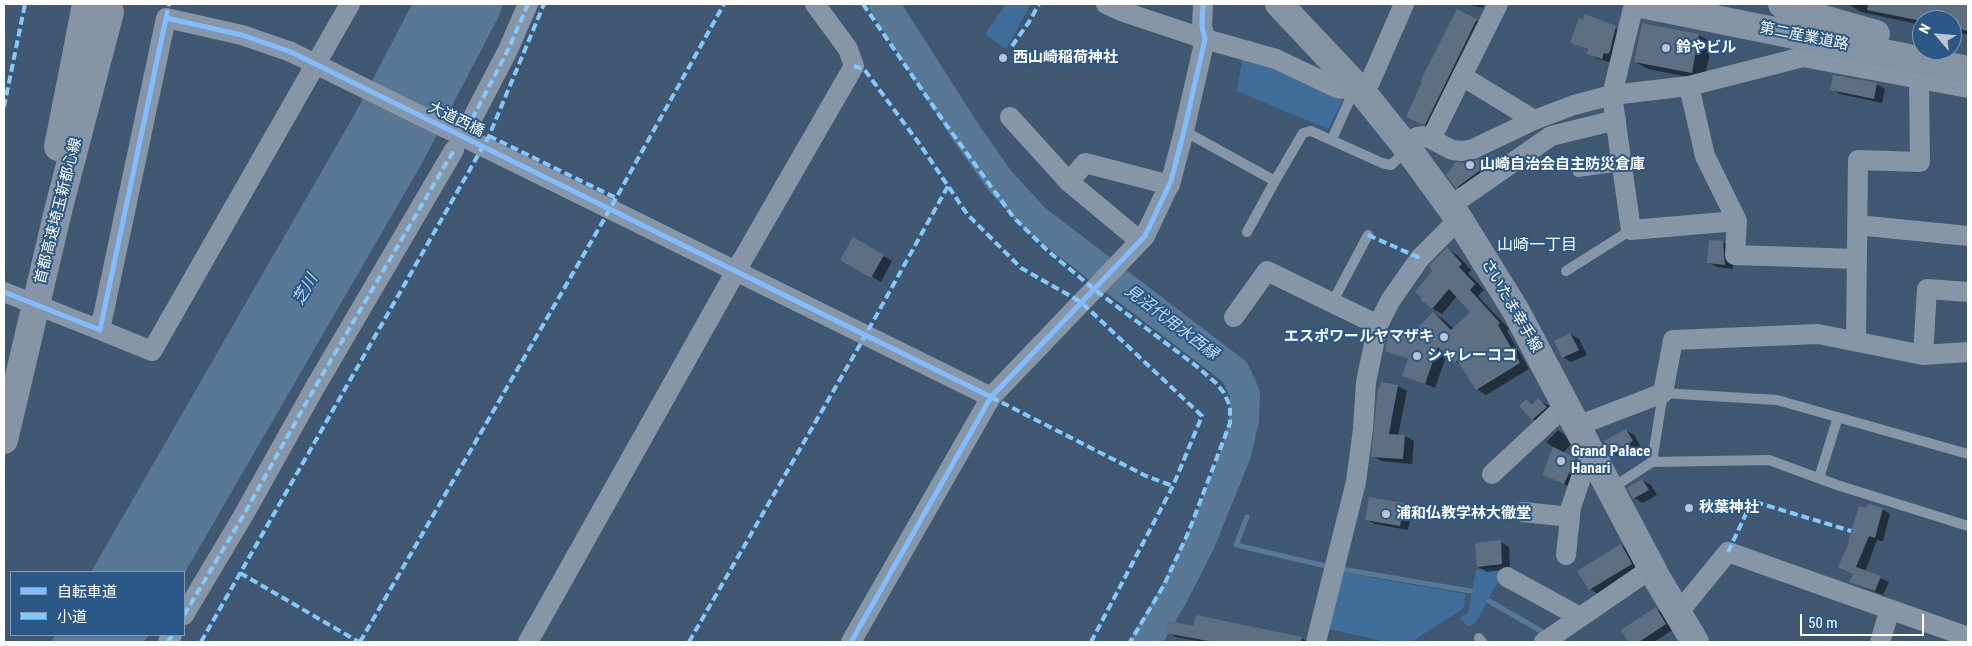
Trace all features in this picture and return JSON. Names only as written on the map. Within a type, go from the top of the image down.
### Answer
[{"type":"highway","name":"首都高速埼玉新都心線","points":[[4,388],[33,269],[77,51],[102,6]]},
{"type":"highway","name":"首都高速埼玉新都心線","points":[[4,440],[59,207],[98,63],[102,6]]},
{"type":"main road","name":"さいたま幸手線","points":[[1279,4],[1359,89],[1420,144],[1454,213],[1516,311],[1652,568],[1695,642]]},
{"type":"main road","name":"第二産業道路","points":[[1641,4],[1968,70]]},
{"type":"main road","name":"第二産業道路","points":[[1782,4],[1848,27],[1912,41]]},
{"type":"street","points":[[4,292],[152,351],[350,4]]},
{"type":"street","points":[[472,120],[508,50],[528,4]]},
{"type":"street","points":[[528,642],[736,271],[854,66],[848,49],[815,4]]},
{"type":"street","points":[[1106,4],[1121,11],[1205,39],[1276,59],[1337,88],[1346,89],[1359,89],[1370,82],[1404,4]]},
{"type":"street","points":[[851,642],[991,397],[1145,236],[1170,185],[1184,131],[1205,39],[1202,26],[1203,4]]},
{"type":"street","points":[[1498,4],[1462,76],[1420,144],[1462,151],[1472,149],[1534,120],[1574,105],[1612,96],[1689,86],[1803,57],[1968,88]]},
{"type":"street","points":[[1634,4],[1612,96],[1631,230],[1737,221]]},
{"type":"street","name":"大道西橋","points":[[100,330],[166,18],[242,35],[292,52],[991,397]]},
{"type":"street","points":[[1462,76],[1534,120]]},
{"type":"street","points":[[1856,341],[1858,160],[1920,162],[1919,79]]},
{"type":"street","points":[[1689,86],[1705,156],[1737,221],[1735,255],[1857,259]]},
{"type":"street","points":[[1010,117],[1069,182],[1140,240]]},
{"type":"street","points":[[1316,642],[1356,482],[1363,429],[1366,382],[1378,325],[1390,301],[1454,213],[1551,136],[1616,120]]},
{"type":"street","points":[[185,613],[243,516],[314,388],[454,150]]},
{"type":"street","points":[[1069,182],[1085,163],[1170,185]]},
{"type":"street","points":[[1857,226],[1968,236]]},
{"type":"street","points":[[1234,317],[1267,271],[1378,325]]},
{"type":"street","points":[[1923,354],[1927,289],[1968,292]]},
{"type":"street","points":[[1492,474],[1571,416],[1663,392],[1673,340],[1818,334],[1923,354],[1968,352]]},
{"type":"street","points":[[1566,556],[1571,507],[1584,469],[1595,460]]},
{"type":"street","points":[[1524,512],[1570,517]]},
{"type":"street","points":[[1678,613],[1728,552],[1968,637]]},
{"type":"street","points":[[1553,640],[1580,617],[1652,568]]},
{"type":"street","points":[[1507,576],[1580,617]]},
{"type":"street","points":[[1880,642],[1890,609]]},
{"type":"lane","points":[[1332,139],[1359,89]]},
{"type":"lane","points":[[1184,131],[1275,181]]},
{"type":"lane","points":[[1247,232],[1303,133],[1311,131],[1382,163],[1391,165],[1420,144]]},
{"type":"lane","points":[[1578,172],[1622,166]]},
{"type":"lane","points":[[1566,271],[1631,230]]},
{"type":"lane","points":[[1332,303],[1368,235]]},
{"type":"lane","points":[[1652,462],[1663,392],[1777,400],[1968,454]]},
{"type":"lane","points":[[1819,478],[1838,417]]},
{"type":"lane","points":[[1611,489],[1652,462],[1769,460],[1968,526]]},
{"type":"shaded area","points":[[1006,4],[1031,4],[1006,49],[985,34]]},
{"type":"shaded area","points":[[1243,55],[1274,63],[1343,99],[1328,129],[1237,91]]},
{"type":"shaded area","points":[[1511,565],[1505,576],[1502,574],[1476,622],[1468,627],[1460,618],[1468,613],[1476,570]]},
{"type":"shaded area","points":[[1341,572],[1465,594],[1464,608],[1411,642],[1386,642],[1329,629]]},
{"type":"water","name":"芝川","points":[[412,4],[503,4],[499,16],[421,165],[185,572],[92,571],[357,110]]},
{"type":"water","points":[[54,636],[148,636],[144,642],[51,642]]},
{"type":"building","points":[[1868,4],[1968,4],[1968,31],[1962,30],[1962,10],[1912,10],[1912,19],[1867,10]]},
{"type":"building","points":[[1457,9],[1477,19],[1425,125],[1421,124],[1406,117],[1422,82],[1420,82]]},
{"type":"building","points":[[1585,14],[1616,26],[1610,51],[1608,54],[1604,53],[1602,59],[1586,54],[1588,49],[1570,43],[1579,18],[1583,19]]},
{"type":"building","name":"鈴やビル","points":[[1642,23],[1699,34],[1692,73],[1634,62]]},
{"type":"building","points":[[1833,75],[1877,83],[1874,99],[1830,90]]},
{"type":"building","name":"山崎自治会自主防災倉庫","points":[[1482,158],[1486,166],[1456,188],[1446,175],[1456,162],[1464,163]]},
{"type":"building","points":[[853,237],[884,255],[871,278],[840,260]]},
{"type":"building","points":[[1709,240],[1723,241],[1725,265],[1707,263]]},
{"type":"building","points":[[1447,247],[1462,264],[1459,267],[1475,284],[1470,290],[1500,323],[1498,325],[1520,363],[1476,390],[1457,360],[1455,363],[1438,347],[1425,384],[1402,376],[1408,359],[1385,351],[1390,328],[1411,335],[1433,312],[1451,330],[1470,312],[1449,289],[1432,309],[1415,292],[1432,271],[1429,266]]},
{"type":"building","points":[[1570,333],[1579,350],[1562,358],[1554,341]]},
{"type":"building","points":[[1381,382],[1398,385],[1389,434],[1405,435],[1403,459],[1371,457],[1378,387],[1380,388]]},
{"type":"building","points":[[1538,398],[1547,407],[1532,420],[1519,406],[1526,399],[1532,404]]},
{"type":"building","points":[[1626,429],[1633,441],[1611,454],[1604,441]]},
{"type":"building","name":"Grand Palace Hanari","points":[[1553,447],[1576,458],[1564,484],[1542,475]]},
{"type":"building","points":[[1642,479],[1649,490],[1633,499],[1627,488]]},
{"type":"building","points":[[1369,497],[1404,503],[1400,526],[1365,520]]},
{"type":"building","points":[[1868,504],[1883,508],[1875,538],[1869,536],[1856,567],[1881,576],[1875,591],[1849,582],[1853,574],[1838,567],[1849,543],[1859,506],[1866,508]]},
{"type":"building","points":[[1501,540],[1502,564],[1477,567],[1475,543]]},
{"type":"building","points":[[1621,544],[1632,564],[1589,590],[1577,571]]},
{"type":"building","points":[[1656,607],[1666,624],[1639,642],[1628,642],[1621,630]]},
{"type":"building","points":[[1196,615],[1302,637],[1301,642],[1213,642],[1165,633],[1168,621],[1193,626]]},
{"type":"waterway","name":"見沼代用水西縁","points":[[884,4],[967,134],[1000,181],[1035,219],[1235,372],[1245,394],[1244,420],[1236,454],[1200,543],[1173,596],[1146,642]]},
{"type":"waterway","points":[[1247,517],[1236,545],[1330,567]]},
{"type":"waterway","points":[[1341,569],[1470,591]]},
{"type":"waterway","points":[[1489,601],[1541,631]]},
{"type":"marked path","points":[[4,107],[25,4]]},
{"type":"marked path","points":[[166,18],[169,4]]},
{"type":"marked path","points":[[472,119],[508,50],[528,4]]},
{"type":"marked path","points":[[201,642],[489,136],[544,4]]},
{"type":"marked path","points":[[360,642],[610,209],[724,4]]},
{"type":"marked path","points":[[863,4],[942,119],[1014,218],[1048,251],[1095,290],[1216,383],[1224,393],[1230,406],[1230,423],[1189,531],[1164,585],[1130,642]]},
{"type":"marked path","points":[[1012,46],[1039,4]]},
{"type":"marked path","points":[[854,66],[864,69],[921,146],[967,214],[1021,268],[1081,302],[1202,416],[1173,486],[1091,642]]},
{"type":"marked path","points":[[489,136],[616,198]]},
{"type":"marked path","points":[[185,613],[454,150]]},
{"type":"marked path","points":[[689,642],[865,336],[948,186]]},
{"type":"marked path","points":[[1368,235],[1420,258]]},
{"type":"marked path","points":[[991,397],[1146,476],[1173,486]]},
{"type":"marked path","points":[[1728,552],[1752,501],[1851,531]]},
{"type":"marked path","points":[[240,573],[359,642]]},
{"type":"marked path","points":[[168,642],[171,636]]},
{"type":"cycle path","points":[[851,642],[991,397],[1145,236],[1171,181],[1184,131],[1205,39],[1202,26],[1203,4]]},
{"type":"cycle path","points":[[4,292],[100,330],[166,18],[242,35],[291,52],[991,397]]},
{"type":"place","name":"鈴やビル","points":[[1666,48]]},
{"type":"place","name":"西山崎稲荷神社","points":[[1003,58]]},
{"type":"place","name":"山崎自治会自主防災倉庫","points":[[1470,165]]},
{"type":"place","name":"エスポワールヤマザキ","points":[[1444,337]]},
{"type":"place","name":"シャレーココ","points":[[1417,356]]},
{"type":"place","name":"Grand Palace Hanari","points":[[1561,461]]},
{"type":"place","name":"秋葉神社","points":[[1689,508]]},
{"type":"place","name":"浦和仏教学林大徹堂","points":[[1386,514]]},
{"type":"district","name":"山崎一丁目","points":[[1537,246]]}]
